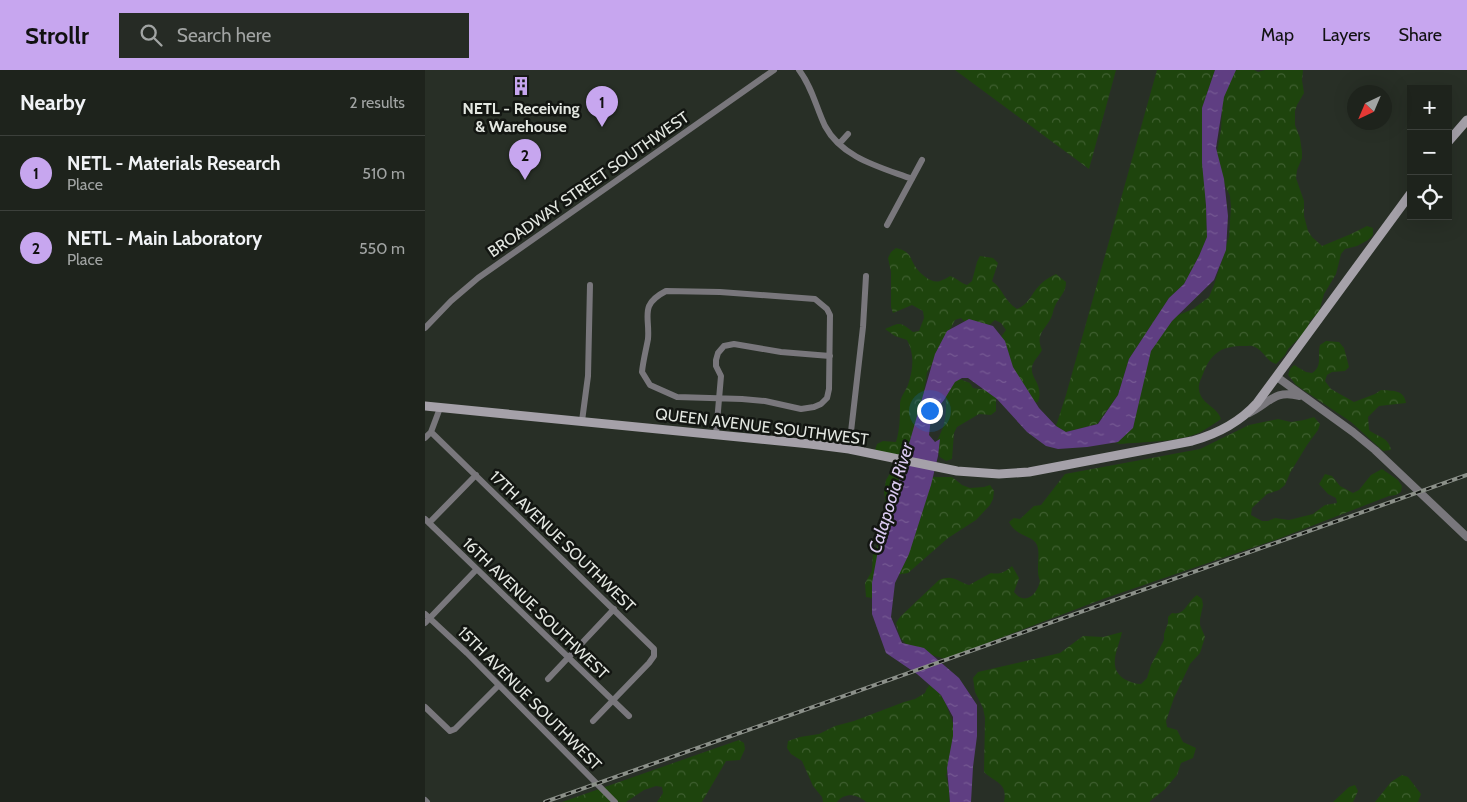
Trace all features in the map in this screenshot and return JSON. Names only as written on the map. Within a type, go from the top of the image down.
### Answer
[{"type":"main road","points":[[1452,137],[1467,120]]},
{"type":"main road","name":"QUEEN AVENUE SOUTHWEST","points":[[425,406],[716,434],[849,449],[945,469],[975,473],[1019,473],[1192,441],[1214,434],[1245,414],[1257,403],[1407,198]]},
{"type":"street","name":"BROADWAY STREET SOUTHWEST","points":[[425,328],[451,301],[482,275],[774,70]]},
{"type":"street","points":[[799,70],[811,90],[826,126],[845,150],[861,160],[912,179]]},
{"type":"street","points":[[839,144],[848,134]]},
{"type":"street","points":[[887,225],[922,160]]},
{"type":"street","points":[[849,449],[863,327],[866,276]]},
{"type":"street","points":[[582,422],[588,376],[590,285]]},
{"type":"street","points":[[666,290],[815,299],[827,309],[829,315],[830,356],[827,398],[821,404],[814,407],[801,408],[742,399],[677,397],[650,385],[642,372],[648,337],[647,313],[649,306],[655,296],[666,290]]},
{"type":"street","points":[[716,434],[721,376],[716,366],[716,360],[718,353],[724,346],[734,344],[781,352],[830,356]]},
{"type":"street","points":[[1277,377],[1375,450],[1467,537]]},
{"type":"street","points":[[1245,414],[1259,408],[1269,399],[1280,394],[1293,394],[1305,397]]},
{"type":"street","points":[[425,438],[431,432],[440,408]]},
{"type":"street","name":"17TH AVENUE SOUTHWEST","points":[[431,432],[654,649],[654,656],[640,673],[612,699]]},
{"type":"street","points":[[427,521],[476,475]]},
{"type":"street","name":"16TH AVENUE SOUTHWEST","points":[[427,521],[475,570],[629,716]]},
{"type":"street","points":[[427,618],[475,570]]},
{"type":"street","points":[[548,679],[614,609]]},
{"type":"street","name":"15TH AVENUE SOUTHWEST","points":[[427,618],[467,652],[498,686],[615,802]]},
{"type":"street","points":[[425,707],[450,731],[455,729],[498,686]]},
{"type":"street","points":[[593,720],[612,699]]},
{"type":"green space","points":[[955,70],[1116,70],[1089,169]]},
{"type":"green space","points":[[1157,70],[1215,70],[1202,108],[1207,237],[1184,284],[1169,298],[1129,359],[1118,395],[1097,424],[1066,432],[1056,426]]},
{"type":"green space","points":[[1232,70],[1254,70],[1258,72],[1265,70],[1303,70],[1304,93],[1295,111],[1295,125],[1300,138],[1302,152],[1296,178],[1304,201],[1304,216],[1308,231],[1322,246],[1367,226],[1373,228],[1373,235],[1357,246],[1345,249],[1341,254],[1336,274],[1324,294],[1319,312],[1310,321],[1306,331],[1276,364],[1254,346],[1229,347],[1213,356],[1206,367],[1199,389],[1202,398],[1216,411],[1221,419],[1201,432],[1183,438],[1119,444],[1114,441],[1125,435],[1134,426],[1134,407],[1151,348],[1176,316],[1193,309],[1209,297],[1224,254],[1229,236],[1231,207],[1230,196],[1222,179],[1217,152],[1221,130],[1223,95]]},
{"type":"green space","points":[[896,248],[908,254],[917,269],[924,276],[937,282],[950,276],[967,285],[972,281],[980,256],[993,258],[998,263],[992,281],[1017,309],[1027,302],[1036,289],[1051,276],[1056,274],[1066,282],[1064,292],[1040,336],[1042,350],[1032,367],[1039,391],[1038,402],[1032,403],[997,342],[1006,330],[1001,323],[995,320],[988,326],[970,327],[961,318],[955,320],[927,373],[922,403],[906,458],[875,450],[877,444],[883,441],[896,442],[902,396],[908,385],[912,368],[912,356],[907,340],[895,336],[885,329],[899,324],[913,332],[919,331],[924,318],[923,311],[912,305],[893,313],[891,307],[891,272],[888,258]]},
{"type":"green space","points":[[1326,341],[1339,342],[1344,348],[1349,367],[1345,371],[1332,372],[1327,375],[1325,381],[1331,389],[1354,402],[1381,390],[1400,393],[1405,398],[1406,403],[1379,406],[1368,417],[1369,430],[1388,442],[1391,450],[1383,451],[1351,422],[1296,385],[1288,375],[1294,365],[1306,372],[1312,373],[1319,364],[1320,345]]},
{"type":"green space","points":[[957,378],[970,383],[973,388],[986,390],[996,398],[996,411],[991,415],[979,414],[957,427],[954,433],[952,459],[946,461],[940,457],[935,445],[944,422],[947,393]]},
{"type":"green space","points":[[1314,417],[1320,424],[1318,430],[1290,473],[1285,485],[1279,490],[1267,494],[1252,508],[1251,515],[1262,521],[1275,518],[1289,520],[1313,514],[1325,505],[1337,503],[1336,498],[1328,494],[1319,484],[1325,474],[1332,476],[1340,486],[1353,493],[1359,490],[1371,475],[1382,469],[1398,480],[1402,486],[1401,492],[1278,539],[1103,599],[945,659],[909,648],[900,637],[896,623],[900,617],[939,580],[944,578],[954,579],[969,585],[991,573],[1002,573],[1012,566],[1019,578],[1014,592],[1022,598],[1030,597],[1036,591],[1040,581],[1037,545],[1032,539],[1016,531],[1009,522],[1014,518],[1020,519],[1034,506],[1041,505],[1065,474],[1200,449],[1249,425],[1278,419],[1291,422]]},
{"type":"green space","points":[[892,470],[903,477],[952,477],[962,485],[970,488],[990,485],[994,491],[993,499],[976,520],[948,538],[908,573],[896,575],[872,598],[866,597],[865,583],[872,571],[873,553],[877,547],[877,534],[886,505],[884,492],[886,480]]},
{"type":"green space","points":[[1197,595],[1202,599],[1200,625],[1205,637],[1200,653],[1190,664],[1174,698],[1166,721],[1167,727],[1177,730],[1183,742],[1196,748],[1193,758],[1181,763],[1177,775],[1165,789],[1149,802],[1004,802],[1004,790],[1000,784],[984,772],[985,718],[983,708],[975,692],[973,678],[978,672],[1060,653],[1083,636],[1103,637],[1122,632],[1116,652],[1116,670],[1126,680],[1141,684],[1147,678],[1151,665],[1164,640],[1168,617],[1172,613],[1183,610]]},
{"type":"green space","points":[[932,683],[945,702],[954,726],[951,764],[946,775],[950,793],[949,802],[866,802],[859,797],[847,795],[837,802],[823,802],[822,797],[813,786],[802,761],[791,754],[787,748],[788,741],[819,734],[835,726],[915,699],[925,693]]},
{"type":"green space","points":[[739,740],[744,743],[745,749],[740,760],[726,761],[702,802],[657,802],[663,793],[662,787],[656,786],[644,790],[626,802],[562,802]]},
{"type":"green space","points":[[1402,775],[1408,777],[1421,794],[1418,802],[1375,802],[1391,782]]},
{"type":"green space","points":[[1355,785],[1358,791],[1353,802],[1333,802],[1349,787]]},
{"type":"water","points":[[1215,70],[1236,70],[1224,97],[1216,148],[1224,179],[1228,216],[1226,250],[1214,280],[1172,321],[1151,351],[1133,428],[1118,442],[1058,449],[1046,446],[1027,432],[997,399],[968,378],[962,378],[955,382],[931,418],[929,435],[935,442],[940,439],[938,456],[931,485],[909,554],[895,583],[891,617],[902,643],[924,648],[959,678],[977,705],[977,736],[971,802],[950,802],[947,768],[953,736],[953,717],[941,695],[917,674],[886,653],[872,614],[872,583],[879,545],[895,505],[900,475],[935,354],[947,331],[969,319],[993,326],[1005,341],[1013,367],[1039,408],[1056,426],[1066,432],[1098,424],[1118,395],[1129,359],[1169,298],[1184,284],[1207,237],[1202,163],[1202,108]]},
{"type":"railway","points":[[545,802],[1467,475]]},
{"type":"place","name":"NETL - Receiving & Warehouse","points":[[521,86]]},
{"type":"place","name":"NETL - Materials Research","points":[[602,127]]},
{"type":"place","name":"NETL - Main Laboratory","points":[[525,180]]},
{"type":"water label","name":"Calapooia River","points":[[891,498]]}]
